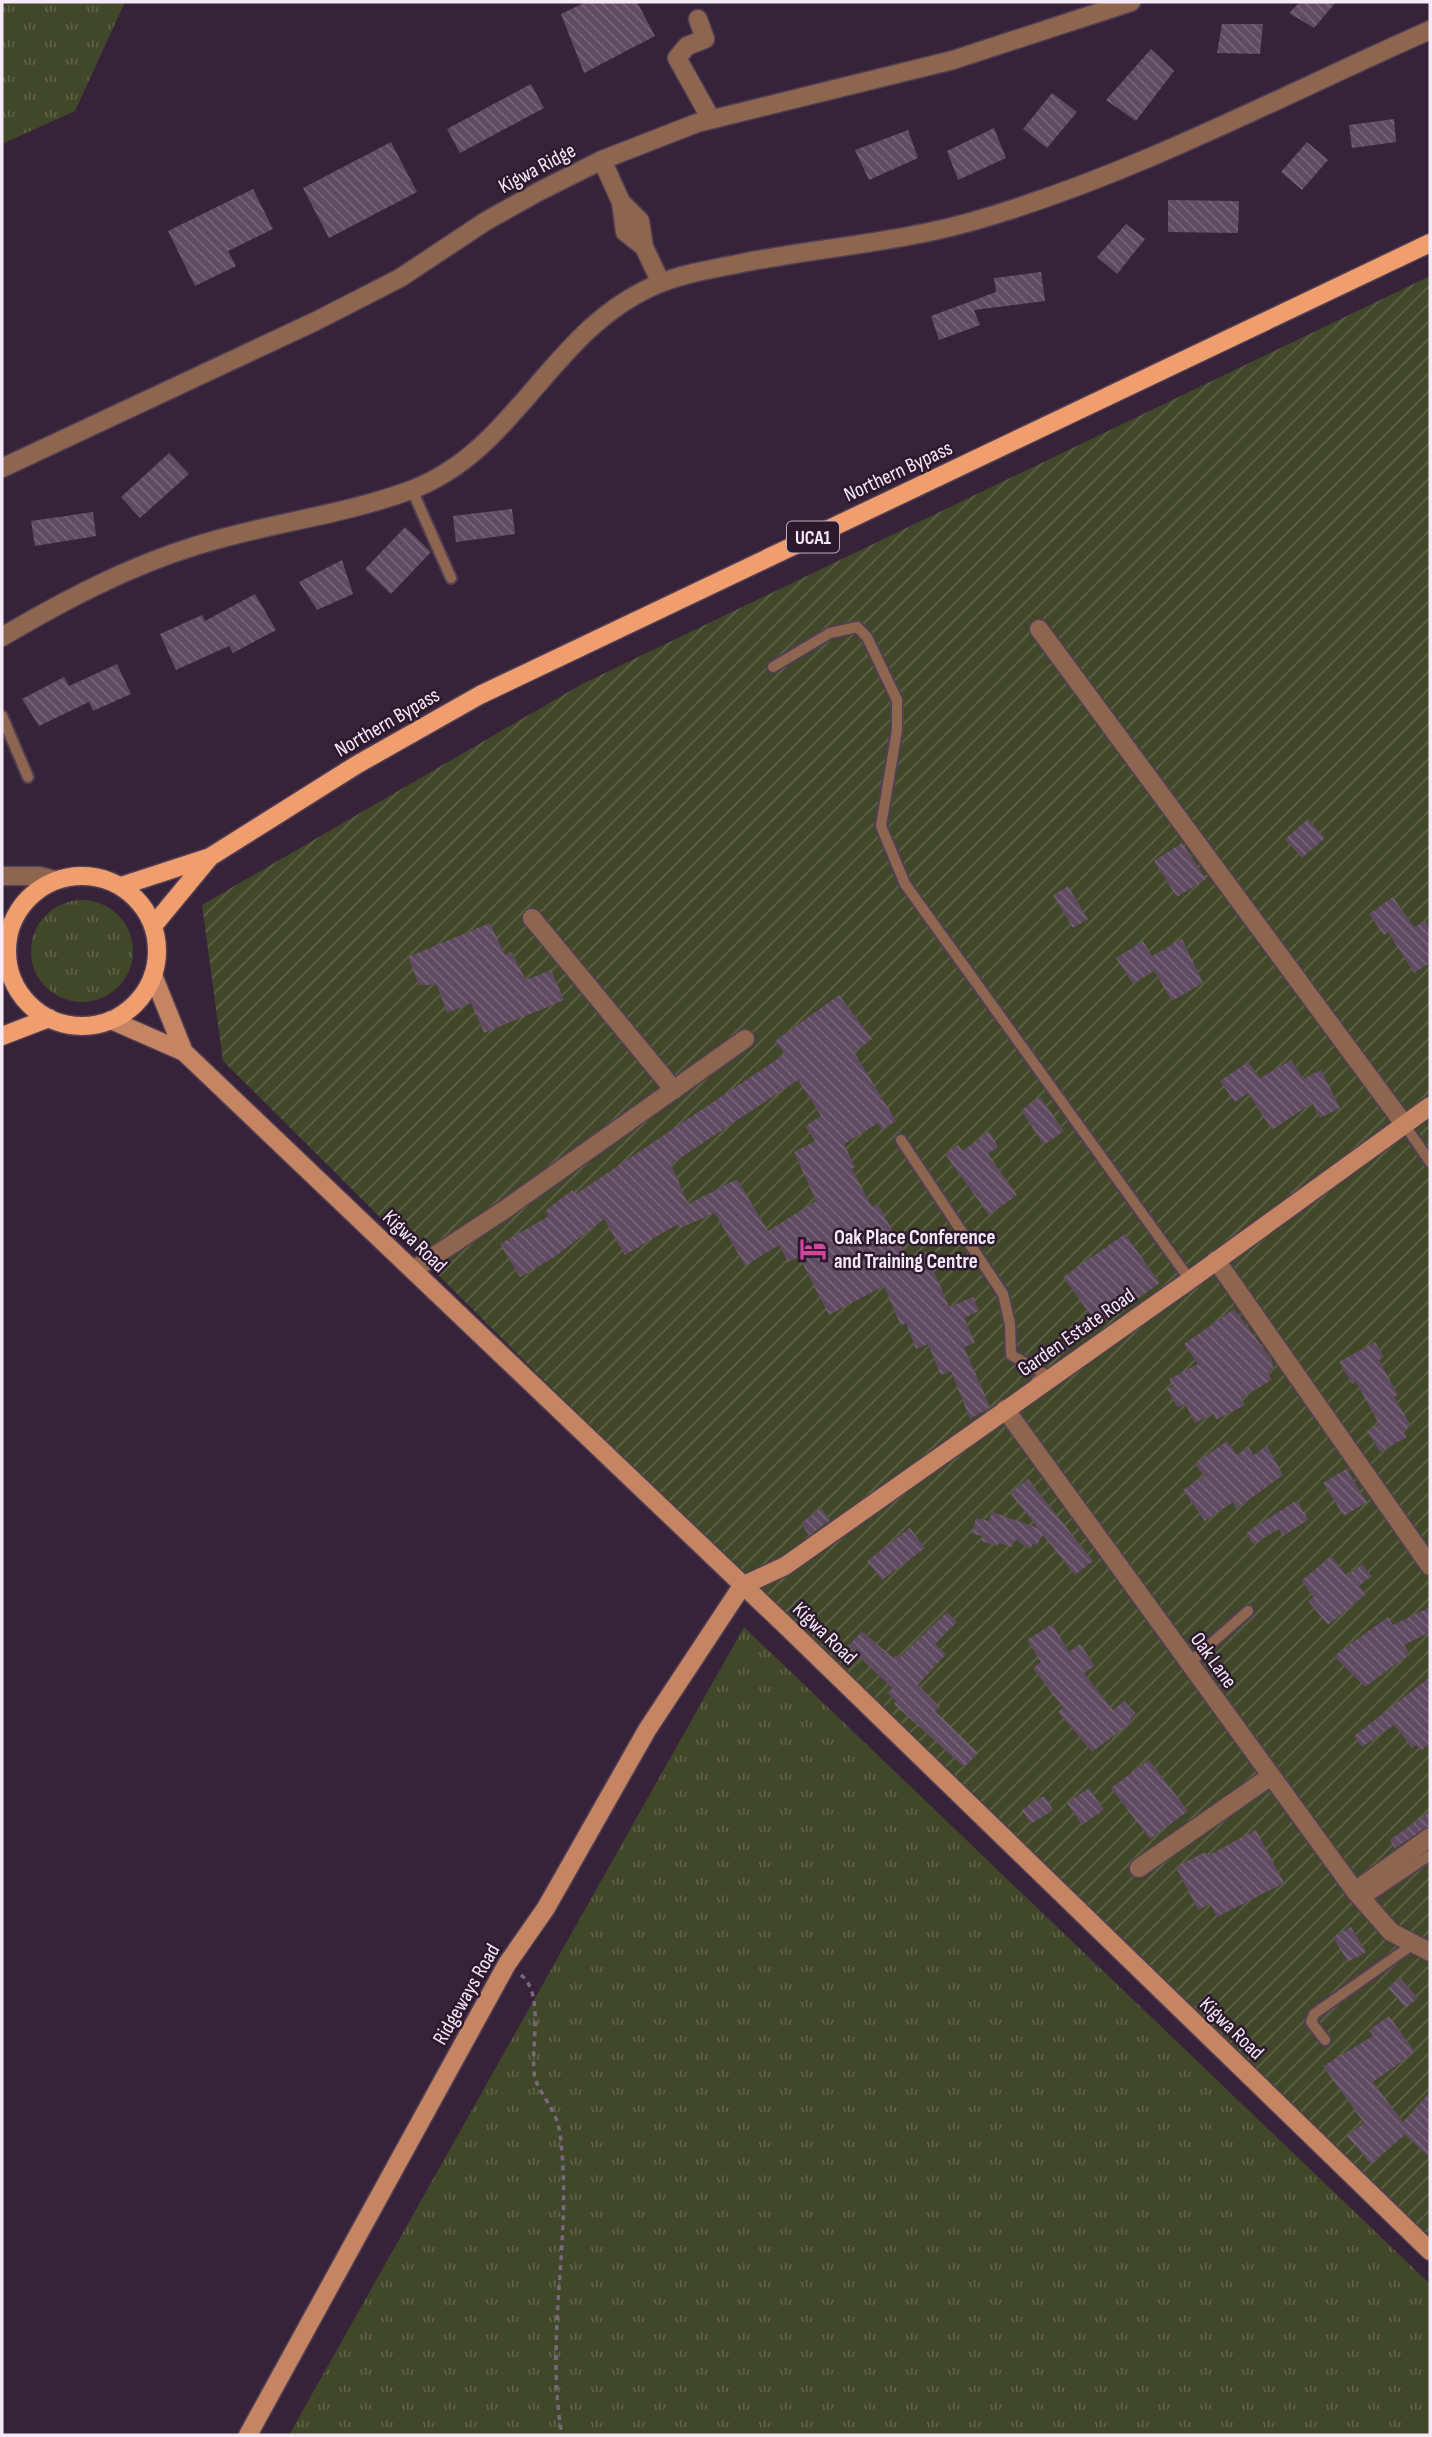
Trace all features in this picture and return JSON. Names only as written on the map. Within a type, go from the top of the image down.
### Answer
[{"type":"main road","name":"Northern Bypass","points":[[210,857],[358,764],[480,695],[1430,243]]},
{"type":"main road","name":"UCA1","points":[[121,886],[210,857]]},
{"type":"main road","name":"UCA1","points":[[153,926],[210,857]]},
{"type":"main road","points":[[85,875],[121,886],[140,904],[153,926],[157,957],[153,975],[132,1007],[111,1020],[80,1026],[38,1013],[23,998],[6,968],[7,937],[14,916],[27,899],[55,880],[85,875]]},
{"type":"main road","points":[[2,1036],[49,1018]]},
{"type":"street","name":"Kigwa Ridge","points":[[2,468],[328,315],[400,278],[497,215],[602,160],[711,119],[953,60],[1123,4]]},
{"type":"street","points":[[698,19],[705,39],[687,46],[677,58],[711,119]]},
{"type":"street","points":[[2,637],[104,582],[152,561],[199,544],[412,490],[453,469],[495,436],[537,381],[577,338],[637,294],[661,283],[781,255],[981,219],[1039,200],[1179,146],[1430,30]]},
{"type":"street","points":[[602,160],[621,202],[625,232],[644,247],[661,283]]},
{"type":"street","points":[[1039,629],[1404,1124]]},
{"type":"street","points":[[2,876],[38,876],[55,880]]},
{"type":"street","points":[[532,918],[674,1090]]},
{"type":"street","points":[[2,927],[6,968]]},
{"type":"street","points":[[153,975],[184,1052]]},
{"type":"street","points":[[111,1020],[184,1052]]},
{"type":"street","points":[[413,1270],[745,1039]]},
{"type":"street","name":"Kigwa Road","points":[[184,1052],[1427,2243]]},
{"type":"street","name":"Garden Estate Road","points":[[742,1586],[785,1566],[1190,1280],[1430,1106]]},
{"type":"street","points":[[1216,1260],[1430,1566]]},
{"type":"street","name":"Oak Lane","points":[[1005,1409],[1188,1664],[1359,1895],[1391,1932],[1430,1952]]},
{"type":"street","name":"Ridgeways Road","points":[[248,2435],[507,1964],[546,1908],[647,1730],[742,1586]]},
{"type":"street","points":[[1139,1868],[1271,1776]]},
{"type":"street","points":[[1359,1895],[1430,1837]]},
{"type":"lane","points":[[412,490],[451,578]]},
{"type":"lane","points":[[773,667],[830,633],[858,627],[867,637],[897,700],[897,730],[881,826],[905,884],[1190,1280]]},
{"type":"lane","points":[[2,716],[28,777]]},
{"type":"lane","points":[[1404,1124],[1430,1162]]},
{"type":"lane","points":[[901,1140],[1003,1294],[1010,1324],[1011,1355],[1045,1374],[1005,1409]]},
{"type":"lane","points":[[1188,1664],[1248,1611]]},
{"type":"lane","points":[[1359,1895],[1430,1855]]},
{"type":"lane","points":[[1325,2040],[1311,2022],[1314,2014],[1412,1945]]},
{"type":"path","points":[[507,1964],[527,1980],[532,1995],[535,2017],[535,2078],[557,2119],[562,2155],[563,2240],[555,2366],[562,2435]]},
{"type":"green space","points":[[2,2],[125,2],[75,111],[2,144]]},
{"type":"green space","points":[[1430,276],[1430,2262],[223,1061],[202,905],[582,684]]},
{"type":"green space","points":[[82,900],[102,904],[118,915],[129,931],[133,951],[129,971],[118,987],[102,998],[82,1002],[62,998],[46,987],[35,971],[31,951],[35,931],[46,915],[62,904]]},
{"type":"green space","points":[[744,1627],[1430,2284],[1430,2435],[289,2435]]},
{"type":"building","points":[[586,2],[637,2],[655,36],[584,73],[561,14]]},
{"type":"building","points":[[1300,2],[1336,2],[1314,28],[1289,13]]},
{"type":"building","points":[[1222,24],[1263,24],[1260,54],[1217,53]]},
{"type":"building","points":[[1151,49],[1174,71],[1136,121],[1106,100]]},
{"type":"building","points":[[531,84],[544,108],[460,153],[447,129]]},
{"type":"building","points":[[1052,93],[1077,112],[1047,148],[1023,129]]},
{"type":"building","points":[[1394,119],[1396,142],[1352,148],[1349,125]]},
{"type":"building","points":[[994,128],[1006,158],[958,180],[947,151]]},
{"type":"building","points":[[908,130],[918,158],[869,180],[855,150]]},
{"type":"building","points":[[391,142],[417,192],[329,238],[303,188]]},
{"type":"building","points":[[1307,142],[1328,160],[1302,190],[1281,172]]},
{"type":"building","points":[[253,189],[273,229],[228,251],[236,266],[195,286],[168,231]]},
{"type":"building","points":[[1168,200],[1239,201],[1238,233],[1168,232]]},
{"type":"building","points":[[1126,224],[1145,239],[1117,274],[1097,257]]},
{"type":"building","points":[[1041,272],[1045,301],[974,310],[980,325],[939,340],[931,316],[996,292],[994,278]]},
{"type":"building","points":[[169,453],[189,474],[140,518],[121,497]]},
{"type":"building","points":[[512,509],[515,534],[456,542],[453,516]]},
{"type":"building","points":[[93,512],[96,536],[35,546],[31,521]]},
{"type":"building","points":[[405,527],[431,552],[391,594],[365,569]]},
{"type":"building","points":[[342,560],[353,594],[317,610],[299,582]]},
{"type":"building","points":[[255,594],[276,630],[233,653],[229,646],[176,670],[160,634],[202,615],[205,621]]},
{"type":"building","points":[[117,664],[131,694],[93,711],[89,702],[39,726],[22,699],[64,677],[69,686]]},
{"type":"building","points":[[1308,819],[1325,838],[1302,858],[1285,839]]},
{"type":"building","points":[[1182,843],[1206,879],[1177,897],[1154,861]]},
{"type":"building","points":[[1068,886],[1088,919],[1073,928],[1053,895]]},
{"type":"building","points":[[1393,897],[1414,927],[1425,921],[1430,930],[1430,963],[1414,973],[1388,932],[1384,935],[1369,914]]},
{"type":"building","points":[[490,923],[505,955],[511,952],[526,980],[551,970],[564,1000],[484,1033],[471,1003],[447,1013],[437,985],[419,985],[408,957]]},
{"type":"building","points":[[1182,939],[1203,983],[1172,1001],[1154,971],[1133,984],[1116,958],[1143,941],[1152,956]]},
{"type":"building","points":[[839,995],[872,1039],[854,1052],[896,1121],[882,1130],[878,1123],[844,1144],[855,1167],[852,1169],[872,1207],[878,1204],[908,1260],[926,1252],[949,1307],[973,1297],[979,1311],[964,1318],[975,1343],[964,1347],[990,1407],[970,1419],[951,1371],[941,1375],[928,1344],[916,1349],[906,1323],[901,1326],[884,1286],[829,1315],[799,1257],[788,1262],[779,1245],[745,1266],[715,1213],[680,1228],[678,1224],[625,1255],[604,1219],[553,1258],[520,1277],[500,1244],[549,1216],[545,1211],[572,1190],[576,1194],[785,1054],[775,1041]],"holes":[[[798,1080],[821,1116],[805,1126],[815,1141],[794,1152],[816,1201],[768,1231],[737,1179],[688,1204],[671,1164]]]},
{"type":"building","points":[[1291,1060],[1303,1079],[1321,1070],[1340,1108],[1320,1118],[1312,1103],[1272,1130],[1248,1093],[1235,1102],[1220,1081],[1248,1062],[1260,1078]]},
{"type":"building","points":[[1040,1097],[1064,1131],[1044,1145],[1021,1110]]},
{"type":"building","points":[[989,1131],[998,1147],[988,1154],[1017,1195],[989,1215],[945,1154],[958,1145],[963,1151]]},
{"type":"building","points":[[1125,1234],[1160,1283],[1099,1326],[1063,1277]]},
{"type":"building","points":[[1234,1309],[1272,1360],[1273,1370],[1267,1373],[1272,1380],[1241,1398],[1245,1405],[1216,1420],[1213,1414],[1195,1423],[1185,1404],[1177,1407],[1167,1389],[1173,1386],[1169,1379],[1198,1364],[1184,1344]]},
{"type":"building","points":[[1375,1342],[1384,1357],[1379,1360],[1398,1395],[1394,1397],[1411,1426],[1403,1430],[1407,1437],[1380,1452],[1367,1431],[1379,1424],[1356,1382],[1352,1384],[1339,1362]]},
{"type":"building","points":[[1227,1441],[1237,1455],[1248,1447],[1254,1455],[1267,1446],[1283,1475],[1236,1509],[1233,1502],[1205,1521],[1183,1490],[1204,1476],[1195,1464]]},
{"type":"building","points":[[1346,1469],[1367,1502],[1344,1516],[1323,1483]]},
{"type":"building","points":[[1028,1479],[1093,1561],[1075,1575],[1043,1535],[1037,1545],[1033,1544],[1030,1549],[1015,1539],[1012,1547],[999,1543],[997,1546],[981,1541],[983,1536],[972,1534],[976,1518],[989,1521],[992,1512],[1038,1528],[1010,1493]]},
{"type":"building","points":[[1297,1500],[1308,1520],[1283,1536],[1279,1529],[1253,1544],[1246,1533]]},
{"type":"building","points":[[821,1508],[830,1520],[809,1535],[801,1523]]},
{"type":"building","points":[[910,1528],[925,1548],[882,1580],[867,1561]]},
{"type":"building","points":[[1331,1556],[1347,1576],[1362,1564],[1372,1576],[1359,1586],[1366,1594],[1328,1625],[1308,1601],[1314,1597],[1301,1581]]},
{"type":"building","points":[[1430,1607],[1430,1632],[1404,1645],[1410,1654],[1365,1687],[1334,1656],[1388,1617],[1393,1625]]},
{"type":"building","points":[[947,1612],[957,1622],[935,1644],[946,1654],[918,1685],[940,1707],[935,1711],[978,1753],[964,1767],[894,1704],[896,1701],[887,1693],[892,1688],[848,1646],[862,1631],[893,1658],[896,1655],[899,1658]]},
{"type":"building","points":[[1052,1624],[1069,1652],[1080,1644],[1095,1666],[1084,1673],[1113,1710],[1124,1701],[1136,1714],[1130,1719],[1132,1722],[1092,1752],[1058,1712],[1063,1708],[1033,1668],[1041,1662],[1027,1640]]},
{"type":"building","points":[[1430,1677],[1430,1743],[1421,1751],[1416,1745],[1412,1748],[1394,1725],[1362,1747],[1354,1736]]},
{"type":"building","points":[[1149,1760],[1188,1811],[1150,1839],[1111,1788]]},
{"type":"building","points":[[1089,1788],[1104,1810],[1082,1825],[1067,1803]]},
{"type":"building","points":[[1044,1796],[1053,1810],[1031,1824],[1022,1810]]},
{"type":"building","points":[[1430,1811],[1430,1826],[1395,1848],[1390,1840]]},
{"type":"building","points":[[1256,1830],[1284,1883],[1217,1917],[1210,1904],[1198,1910],[1176,1867],[1205,1852],[1207,1856]]},
{"type":"building","points":[[1351,1927],[1366,1952],[1348,1962],[1333,1937]]},
{"type":"building","points":[[1400,1978],[1418,1998],[1406,2008],[1388,1988]]},
{"type":"building","points":[[1389,2016],[1415,2052],[1373,2082],[1403,2122],[1430,2092],[1430,2158],[1405,2135],[1371,2164],[1347,2136],[1364,2123],[1323,2066],[1373,2036],[1369,2030]]},
{"type":"place","name":"Oak Place Conference and Training Centre","points":[[813,1249]]}]
